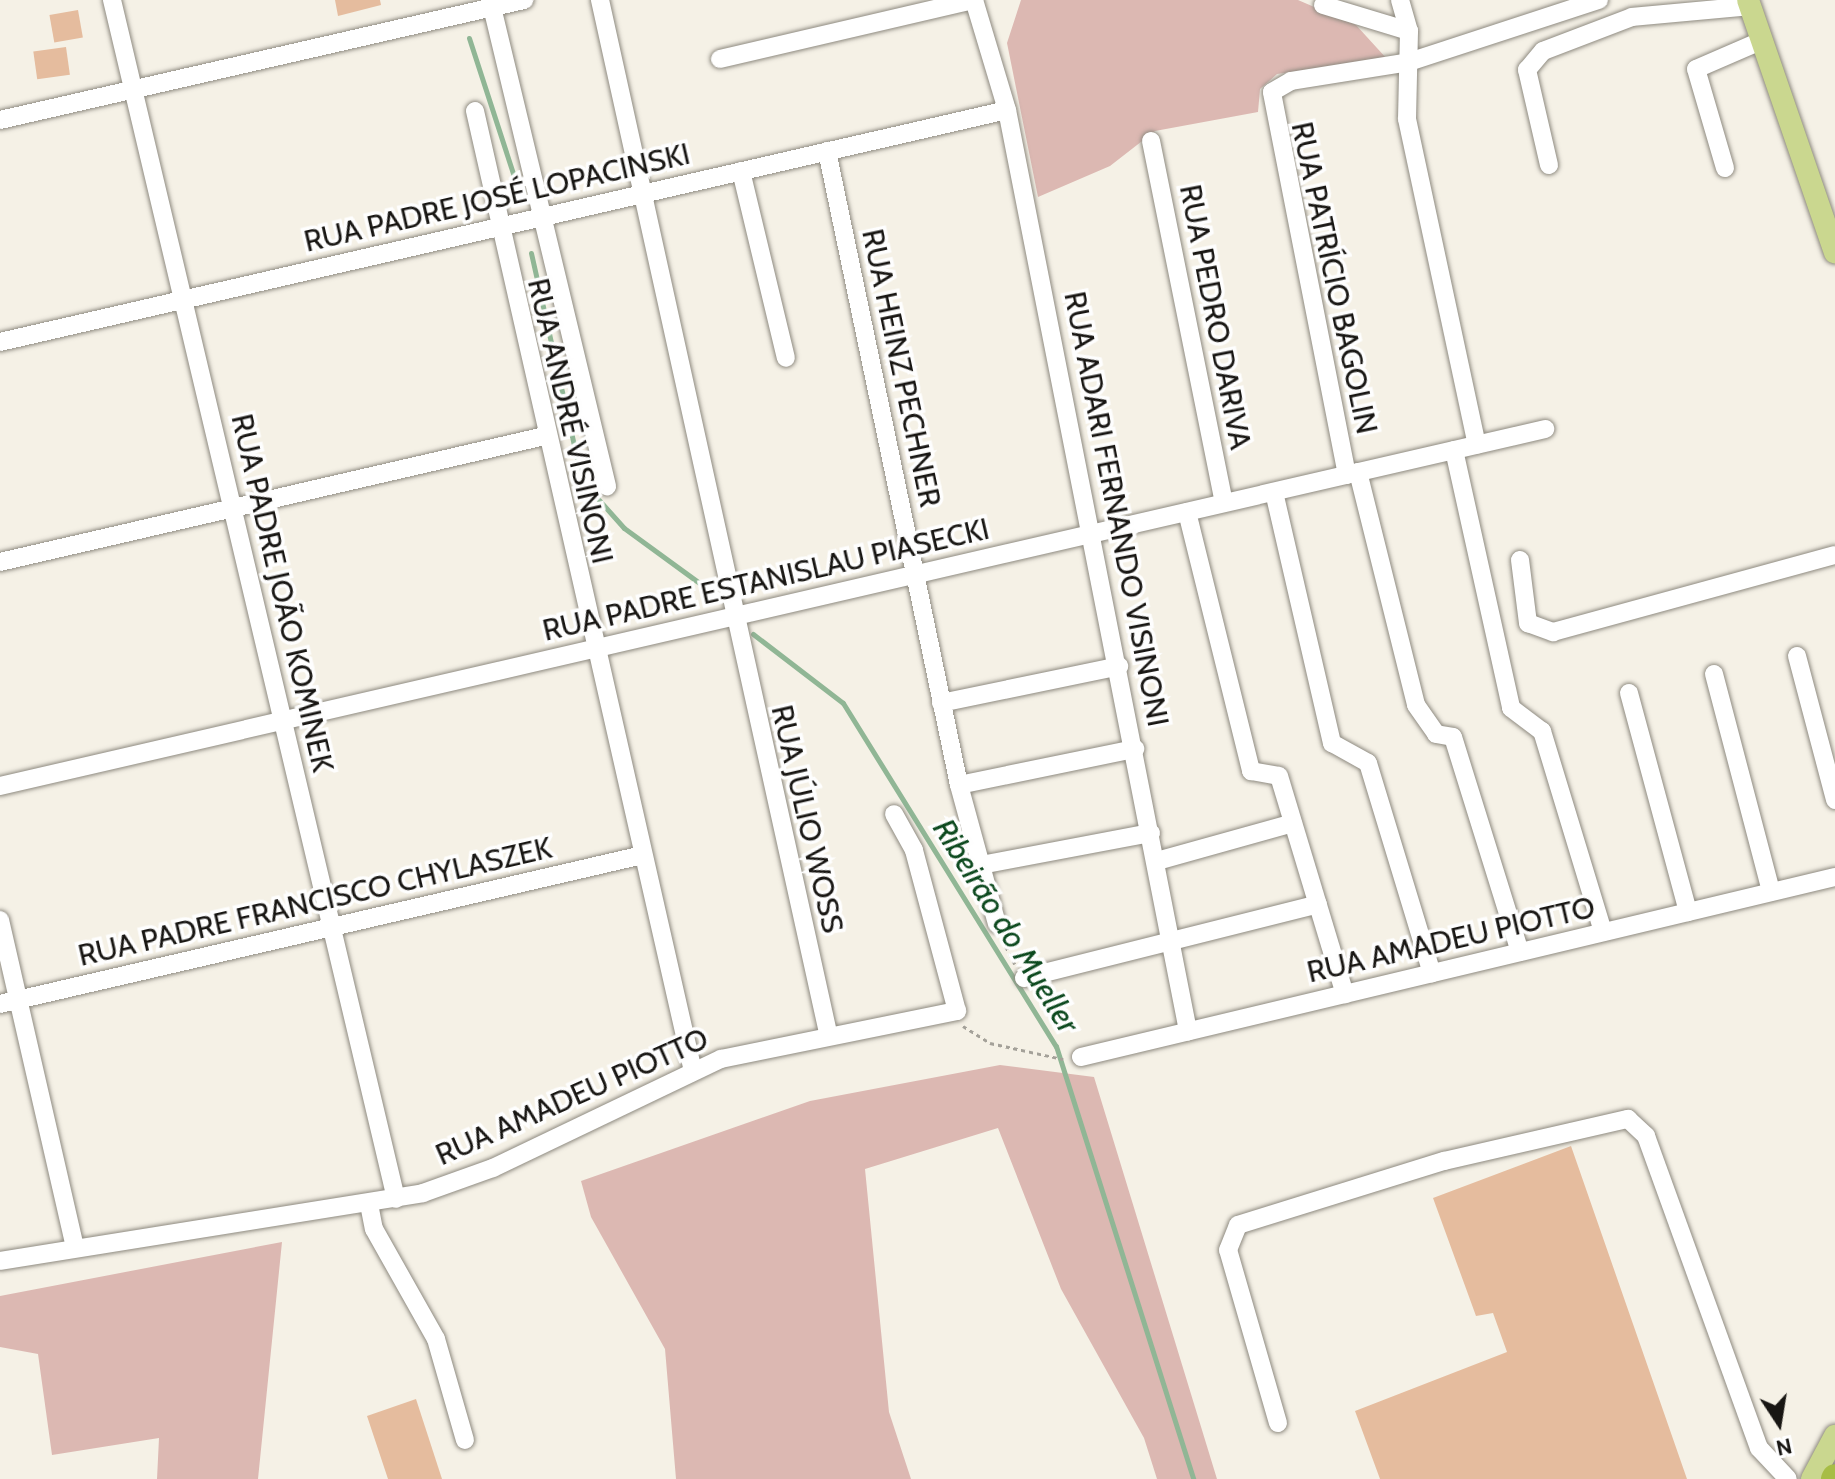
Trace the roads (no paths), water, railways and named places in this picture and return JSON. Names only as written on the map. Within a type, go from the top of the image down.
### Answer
[{"type":"main road","points":[[1749,3],[1835,252]]},
{"type":"main road","points":[[1812,1479],[1835,1436]]},
{"type":"street","name":"RUA PADRE JOÃO KOMINEK","points":[[112,0],[396,1199]]},
{"type":"street","points":[[0,120],[524,0]]},
{"type":"street","name":"RUA JÚLIO WOSS","points":[[600,0],[723,535],[732,617],[828,1033]]},
{"type":"street","points":[[720,59],[974,0]]},
{"type":"street","name":"RUA ADARI FERNANDO VISINONI","points":[[974,0],[1007,110],[1119,666],[1157,861],[1168,940],[1188,1031]]},
{"type":"street","points":[[1400,0],[1409,31],[1407,119],[1477,445]]},
{"type":"street","points":[[1409,62],[1599,0]]},
{"type":"street","points":[[1549,165],[1527,70],[1543,51],[1632,17],[1749,3]]},
{"type":"street","points":[[1323,5],[1409,31]]},
{"type":"street","points":[[492,7],[607,486]]},
{"type":"street","points":[[1725,168],[1696,69],[1763,40]]},
{"type":"street","name":"RUA PATRÍCIO BAGOLIN","points":[[1409,62],[1291,81],[1272,92],[1352,474],[1416,705],[1436,734],[1453,737],[1520,952]]},
{"type":"street","name":"RUA PADRE JOSÉ LOPACINSKI","points":[[0,342],[1007,110]]},
{"type":"street","name":"RUA ANDRÉ VISINONI","points":[[475,111],[496,227],[693,1071]]},
{"type":"street","name":"RUA PEDRO DARIVA","points":[[1151,141],[1224,503]]},
{"type":"street","name":"RUA HEINZ PECHNER","points":[[827,151],[959,785],[997,924]]},
{"type":"street","points":[[741,171],[786,358]]},
{"type":"street","name":"RUA PADRE ESTANISLAU PIASECKI","points":[[0,786],[1545,429]]},
{"type":"street","points":[[0,562],[545,436]]},
{"type":"street","points":[[1454,450],[1511,708],[1542,731],[1603,932]]},
{"type":"street","points":[[1274,492],[1332,743],[1368,763],[1432,973]]},
{"type":"street","points":[[1187,512],[1251,771],[1279,776],[1345,994]]},
{"type":"street","points":[[1520,560],[1528,623],[1553,632],[1835,555]]},
{"type":"street","points":[[1797,656],[1835,800]]},
{"type":"street","points":[[941,703],[1119,666]]},
{"type":"street","points":[[1714,674],[1771,892]]},
{"type":"street","points":[[1629,693],[1688,912]]},
{"type":"street","points":[[959,785],[1135,749]]},
{"type":"street","name":"RUA AMADEU PIOTTO","points":[[0,1261],[396,1199],[482,1173],[693,1071],[828,1033],[957,1011],[914,850],[894,814]]},
{"type":"street","points":[[1157,861],[1293,823]]},
{"type":"street","points":[[981,865],[1151,833]]},
{"type":"street","name":"RUA PADRE FRANCISCO CHYLASZEK","points":[[9,1002],[643,855]]},
{"type":"street","name":"RUA AMADEU PIOTTO","points":[[1081,1057],[1835,877]]},
{"type":"street","points":[[1024,978],[1318,904]]},
{"type":"street","points":[[0,920],[9,1002],[75,1248]]},
{"type":"street","points":[[1278,1423],[1228,1250],[1238,1225],[1444,1161],[1628,1119],[1646,1136],[1759,1448],[1788,1479]]},
{"type":"street","points":[[369,1204],[374,1229],[436,1339],[465,1440]]},
{"type":"waterway","name":"Ribeirão do Mueller","points":[[469,38],[517,186]]},
{"type":"waterway","name":"Ribeirão do Mueller","points":[[531,253],[582,481],[624,528],[709,590]]},
{"type":"waterway","name":"Ribeirão do Mueller","points":[[753,634],[843,703],[1056,1046],[1193,1479]]}]
